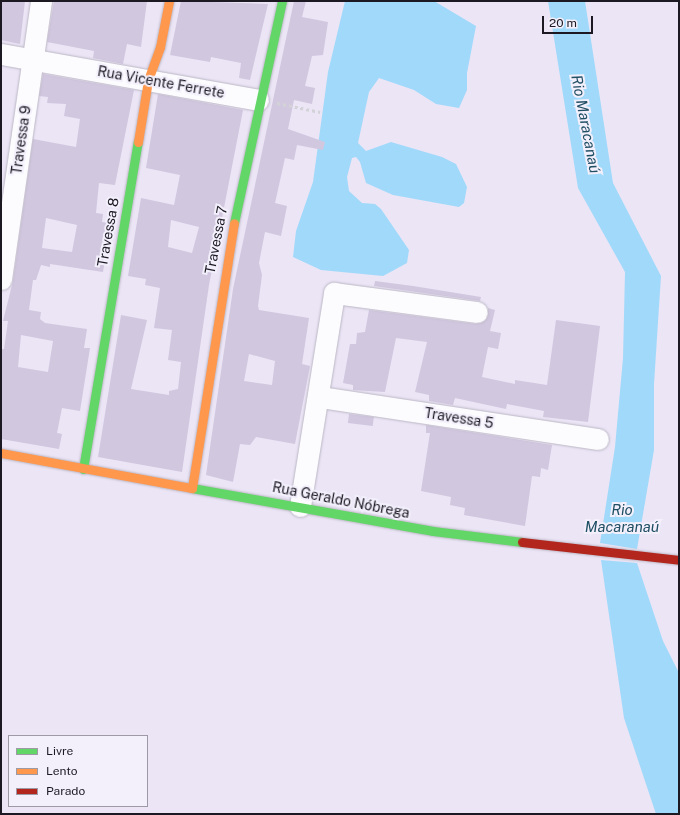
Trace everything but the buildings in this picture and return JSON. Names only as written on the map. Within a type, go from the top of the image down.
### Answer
[{"type":"street","name":"Travessa 9","points":[[1,279],[3,253],[41,1]]},
{"type":"street","name":"Travessa 8","points":[[82,469],[148,80],[160,47],[169,1]]},
{"type":"street","name":"Travessa 7","points":[[192,488],[221,288],[258,100],[282,1]]},
{"type":"street","name":"Rua Vicente Ferrete","points":[[1,54],[258,100]]},
{"type":"street","points":[[300,506],[320,397],[332,296],[338,291],[477,312]]},
{"type":"street","name":"Travessa 5","points":[[320,397],[598,439]]},
{"type":"street","name":"Rua Geraldo Nóbrega","points":[[1,453],[82,469],[300,506],[433,532],[679,560]]},
{"type":"path","points":[[258,100],[320,112]]},
{"type":"water","points":[[345,1],[434,1],[476,26],[467,73],[467,90],[459,108],[436,104],[414,90],[379,78],[369,92],[358,143],[366,151],[391,142],[442,157],[456,164],[467,187],[464,203],[459,207],[393,195],[366,183],[360,162],[356,157],[352,158],[347,177],[349,191],[362,203],[375,204],[381,209],[409,250],[407,263],[383,276],[321,270],[293,257],[296,231],[313,182],[328,72]]},
{"type":"water","name":"Rio Macaranaú","points":[[548,1],[585,1],[613,183],[661,276],[654,384],[654,450],[637,549],[600,543],[615,447],[623,358],[625,272],[578,188]]},
{"type":"water","points":[[601,560],[637,563],[663,641],[679,673],[679,814],[656,814],[624,718]]},
{"type":"traffic: fast","points":[[234,223],[282,1]]},
{"type":"traffic: fast","points":[[83,469],[138,142]]},
{"type":"traffic: fast","points":[[192,488],[433,531],[522,542]]},
{"type":"traffic: slow","points":[[138,142],[148,80],[160,47],[169,1]]},
{"type":"traffic: slow","points":[[192,488],[234,223]]},
{"type":"traffic: slow","points":[[1,453],[192,488]]},
{"type":"traffic: jam","points":[[522,542],[679,560]]},
{"type":"water label","name":"Rio Maracanaú","points":[[586,124]]}]
